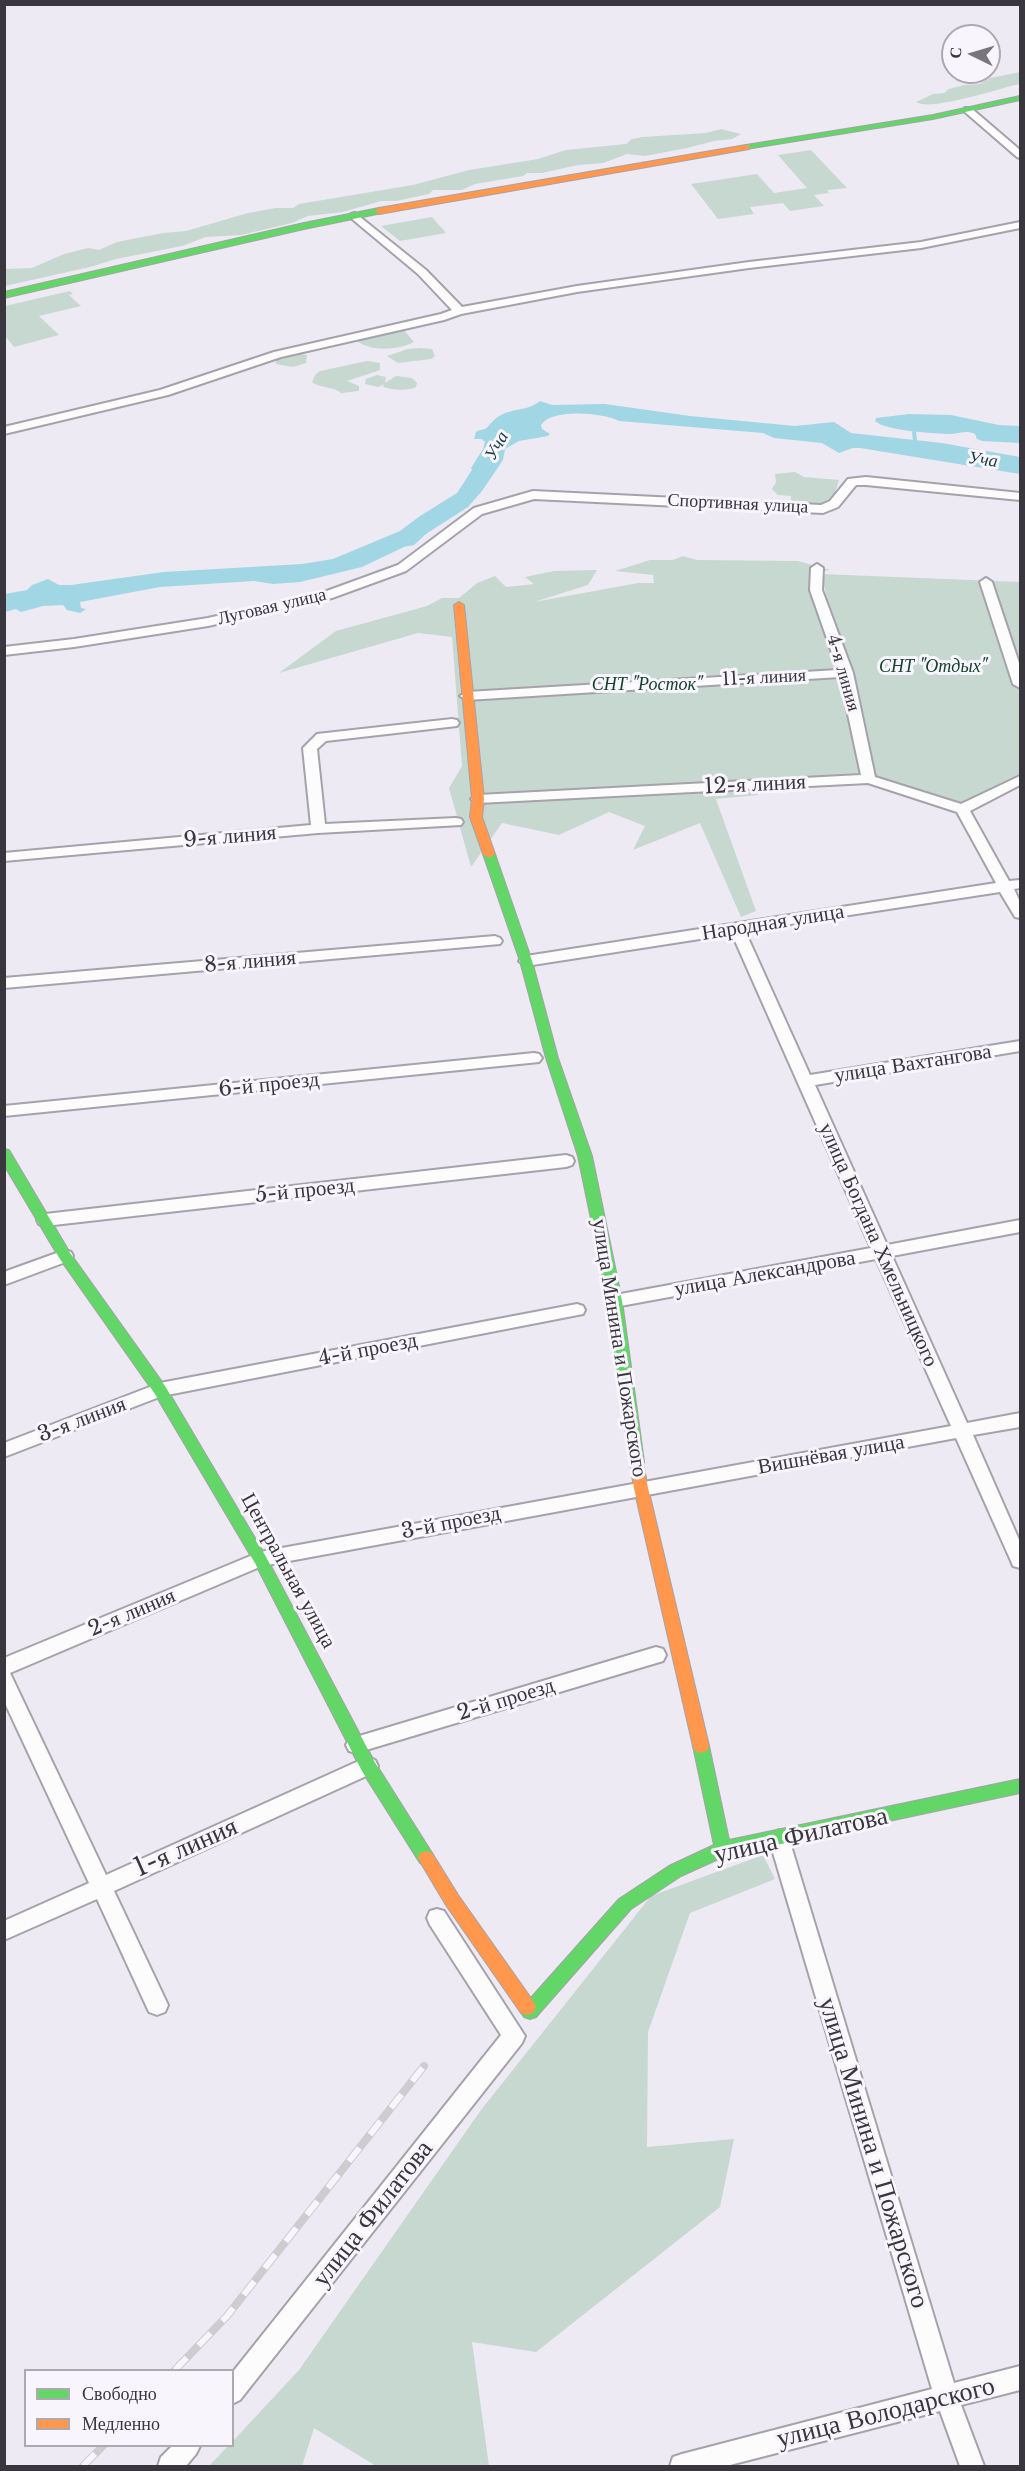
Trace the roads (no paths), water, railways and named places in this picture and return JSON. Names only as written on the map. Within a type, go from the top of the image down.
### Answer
[{"type":"street","points":[[4,295],[355,216],[644,163],[968,110],[1020,98]]},
{"type":"street","points":[[968,110],[1020,155]]},
{"type":"street","points":[[355,216],[422,272],[456,306],[458,311]]},
{"type":"street","points":[[4,431],[164,393],[278,354],[435,319],[458,311],[544,294],[749,264],[921,244],[1020,225]]},
{"type":"street","name":"Спортивная улица","points":[[516,498],[533,495],[823,509],[834,504],[852,482],[858,481],[1020,497]]},
{"type":"street","name":"Луговая улица","points":[[4,651],[85,642],[197,624],[328,595],[402,568],[468,517],[487,507],[516,498]]},
{"type":"street","name":"4-я линия","points":[[817,568],[816,590],[846,673],[869,779]]},
{"type":"street","points":[[986,582],[1020,684]]},
{"type":"street","name":"улица Минина и Пожарского","points":[[459,605],[478,800],[476,817],[526,961],[552,1058],[585,1156],[615,1301],[641,1488],[680,1648],[723,1849]]},
{"type":"street","name":"11-я линия","points":[[467,696],[846,673]]},
{"type":"street","points":[[318,829],[310,748],[321,737],[452,723]]},
{"type":"street","name":"12-я линия","points":[[478,800],[869,779],[962,809]]},
{"type":"street","points":[[1020,780],[962,809],[1020,914]]},
{"type":"street","name":"9-я линия","points":[[4,857],[318,829],[456,822]]},
{"type":"street","name":"Народная улица","points":[[526,961],[1020,884]]},
{"type":"street","name":"улица Богдана Хмельницкого","points":[[737,929],[1020,1561]]},
{"type":"street","name":"8-я линия","points":[[4,983],[495,941]]},
{"type":"street","name":"улица Вахтангова","points":[[806,1081],[1020,1046]]},
{"type":"street","name":"6-й проезд","points":[[4,1111],[534,1058]]},
{"type":"street","name":"Центральная улица","points":[[4,1153],[65,1256],[160,1390],[260,1559],[368,1766],[452,1900],[530,2011]]},
{"type":"street","name":"5-й проезд","points":[[45,1220],[566,1161]]},
{"type":"street","name":"улица Александрова","points":[[615,1301],[1020,1226]]},
{"type":"street","points":[[4,1279],[65,1256]]},
{"type":"street","name":"4-й проезд","points":[[160,1390],[577,1310]]},
{"type":"street","name":"3-я линия","points":[[4,1450],[160,1390]]},
{"type":"street","name":"Вишнёвая улица","points":[[641,1488],[1020,1420]]},
{"type":"street","name":"3-й проезд","points":[[260,1559],[641,1488]]},
{"type":"street","name":"2-я линия","points":[[4,1667],[260,1559]]},
{"type":"street","name":"2-й проезд","points":[[356,1745],[656,1655]]},
{"type":"street","points":[[4,1679],[157,2005]]},
{"type":"street","name":"1-я линия","points":[[4,1931],[368,1766]]},
{"type":"street","name":"улица Филатова","points":[[530,2011],[625,1904],[675,1871],[723,1849],[779,1839],[1020,1786]]},
{"type":"street","name":"улица Минина и Пожарского","points":[[779,1839],[946,2396],[972,2466]]},
{"type":"street","name":"улица Филатова","points":[[234,2389],[514,2036],[437,1918]]},
{"type":"street","name":"улица Володарского","points":[[682,2466],[1020,2378]]},
{"type":"street","points":[[170,2466],[186,2447]]},
{"type":"water","name":"Уча","points":[[540,401],[552,405],[605,404],[690,416],[795,426],[834,422],[851,433],[942,443],[1020,457],[1020,474],[860,448],[839,453],[822,443],[774,438],[763,433],[619,421],[591,414],[567,414],[556,416],[541,425],[542,429],[550,434],[548,436],[519,441],[505,449],[503,460],[468,507],[426,534],[414,545],[404,547],[362,567],[300,582],[273,584],[254,581],[160,587],[80,602],[81,608],[86,609],[80,613],[67,610],[63,605],[43,606],[21,612],[16,609],[5,612],[5,594],[27,590],[32,585],[48,579],[59,585],[71,585],[164,572],[302,564],[333,559],[400,531],[457,493],[483,449],[485,442],[482,439],[474,439],[476,432],[485,429],[503,414],[530,407]]},
{"type":"water","points":[[909,414],[951,415],[999,425],[1020,426],[1020,443],[982,441],[977,439],[975,434],[968,432],[951,434],[909,431],[889,427],[875,421],[876,418]]},
{"type":"waterway","points":[[914,432],[915,440]]},
{"type":"railway","points":[[176,2369],[227,2316],[424,2066]]},
{"type":"railway","points":[[83,2466],[102,2447]]},
{"type":"park label","name":"СНТ \"Отдых\"","points":[[933,667]]},
{"type":"park label","name":"СНТ \"Росток\"","points":[[647,685]]}]
